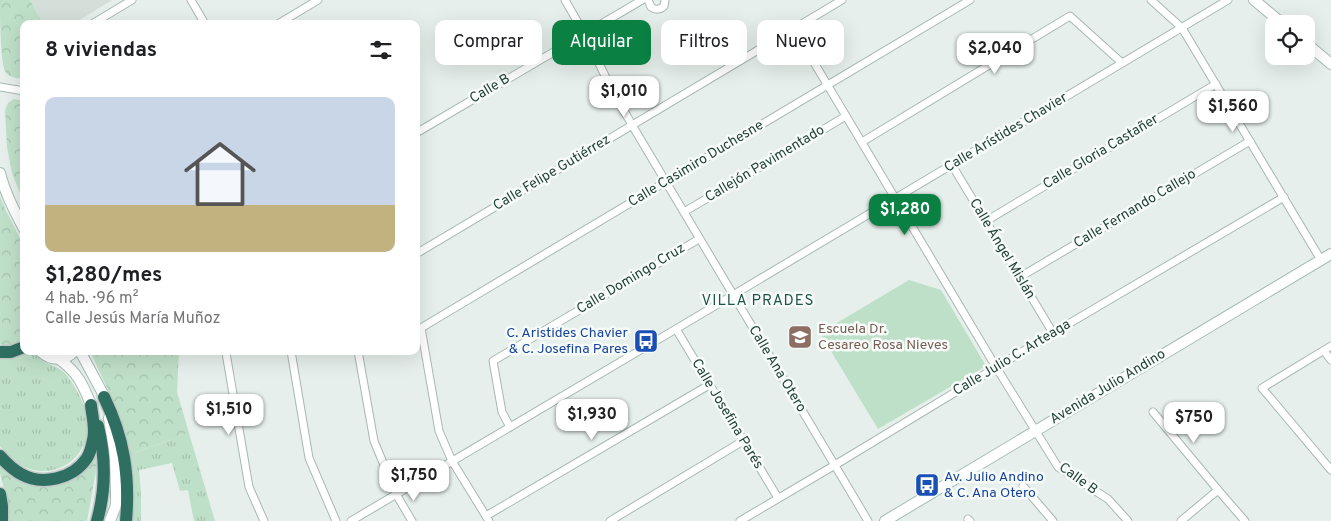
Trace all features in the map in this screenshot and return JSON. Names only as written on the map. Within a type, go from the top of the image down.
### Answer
[{"type":"highway","points":[[0,352],[12,352],[20,348]]},
{"type":"highway","points":[[104,397],[119,434],[127,469],[128,500],[126,521]]},
{"type":"highway","points":[[0,456],[14,470],[30,478],[54,479],[68,475],[80,466],[89,454],[94,438],[91,404]]},
{"type":"highway","points":[[91,404],[102,440],[105,471],[103,498],[97,521]]},
{"type":"highway","points":[[0,494],[2,521]]},
{"type":"street","points":[[99,20],[132,0]]},
{"type":"street","points":[[191,0],[203,20]]},
{"type":"street","points":[[285,20],[318,0]]},
{"type":"street","name":"Calle Ana Otero","points":[[565,0],[577,20]]},
{"type":"street","name":"Calle B","points":[[607,20],[642,0]]},
{"type":"street","points":[[648,0],[650,7],[656,9],[662,8],[665,0]]},
{"type":"street","name":"Calle Felipe Gutiérrez","points":[[809,20],[842,0]]},
{"type":"street","name":"Calle Casimiro Duchesne","points":[[452,461],[439,431],[421,328],[970,0]]},
{"type":"street","points":[[1151,0],[1182,28],[1321,260]]},
{"type":"street","name":"Calle Arístides Chavier","points":[[351,521],[1228,0]]},
{"type":"street","points":[[1254,0],[1272,15]]},
{"type":"street","points":[[862,142],[1070,16],[1122,63]]},
{"type":"street","name":"Calle Felipe Gutiérrez","points":[[420,252],[757,51]]},
{"type":"street","points":[[1315,51],[1331,64]]},
{"type":"street","name":"Calle B","points":[[420,131],[552,52]]},
{"type":"street","name":"Calle Ana Otero","points":[[600,65],[632,125],[699,239],[868,521]]},
{"type":"street","name":"Calle B","points":[[815,65],[1058,467],[1108,499],[1128,521]]},
{"type":"street","name":"Calle Gloria Castañer","points":[[986,221],[1216,84]]},
{"type":"street","points":[[0,87],[20,90]]},
{"type":"street","name":"Callejón Pavimentado","points":[[684,212],[846,116]]},
{"type":"street","name":"Calle Fernando Callejo","points":[[1020,277],[1250,141]]},
{"type":"street","name":"Calle Ángel Mislán","points":[[952,165],[1053,333]]},
{"type":"street","points":[[0,173],[4,188],[20,221]]},
{"type":"street","name":"Calle Julio C. Arteaga","points":[[740,521],[1284,197]]},
{"type":"street","name":"Calle Domingo Cruz","points":[[510,427],[502,412],[493,361],[699,239]]},
{"type":"street","name":"Avenida Julio Andino","points":[[885,521],[1331,254]]},
{"type":"street","name":"Calle Josefina Parés","points":[[676,329],[778,498]]},
{"type":"street","points":[[1331,346],[1262,388],[1331,470]]},
{"type":"street","points":[[1324,351],[1331,360]]},
{"type":"street","points":[[45,355],[49,358],[59,360],[72,370],[79,378],[91,404]]},
{"type":"street","points":[[59,360],[70,355]]},
{"type":"street","points":[[82,355],[104,397],[115,456],[116,505],[110,521]]},
{"type":"street","points":[[226,355],[249,487],[264,521]]},
{"type":"street","points":[[291,355],[309,458],[336,521]]},
{"type":"street","points":[[359,355],[374,441],[396,494],[412,521]]},
{"type":"street","points":[[452,461],[487,518],[709,384]]},
{"type":"street","points":[[1153,412],[1245,521]]},
{"type":"street","points":[[610,521],[743,441]]},
{"type":"street","points":[[1023,486],[1054,521]]},
{"type":"street","points":[[1181,521],[1218,490]]},
{"type":"shaded area","points":[[30,0],[112,0],[80,20],[41,20]]},
{"type":"green space","points":[[0,0],[30,0],[41,20],[20,20],[20,78],[6,73],[1,39]]},
{"type":"green space","points":[[14,99],[20,100],[20,193],[12,173],[7,147],[5,110],[8,103]]},
{"type":"green space","points":[[0,196],[20,238],[20,340],[10,345],[0,344]]},
{"type":"green space","points":[[909,280],[941,290],[986,366],[878,429],[820,333]]},
{"type":"green space","points":[[20,352],[20,355],[36,355],[65,373],[77,390],[87,415],[88,428],[86,440],[81,450],[65,466],[54,470],[30,469],[14,460],[0,446],[0,356]]},
{"type":"green space","points":[[92,355],[179,355],[177,392],[189,433],[128,455],[119,414]]},
{"type":"green space","points":[[189,433],[215,521],[194,521],[188,490],[180,491],[172,463],[139,470],[141,521],[129,521],[128,455]]},
{"type":"green space","points":[[95,451],[96,471],[87,521],[7,521],[7,501],[0,473],[0,463],[51,481]]},
{"type":"place","name":"Escuela Dr. Cesareo Rosa Nieves","points":[[800,337]]},
{"type":"place","name":"C. Aristides Chavier & C. Josefina Pares","points":[[646,341]]},
{"type":"place","name":"Av. Julio Andino & C. Ana Otero","points":[[927,485]]},
{"type":"district","name":"VILLA PRADES","points":[[758,301]]}]
